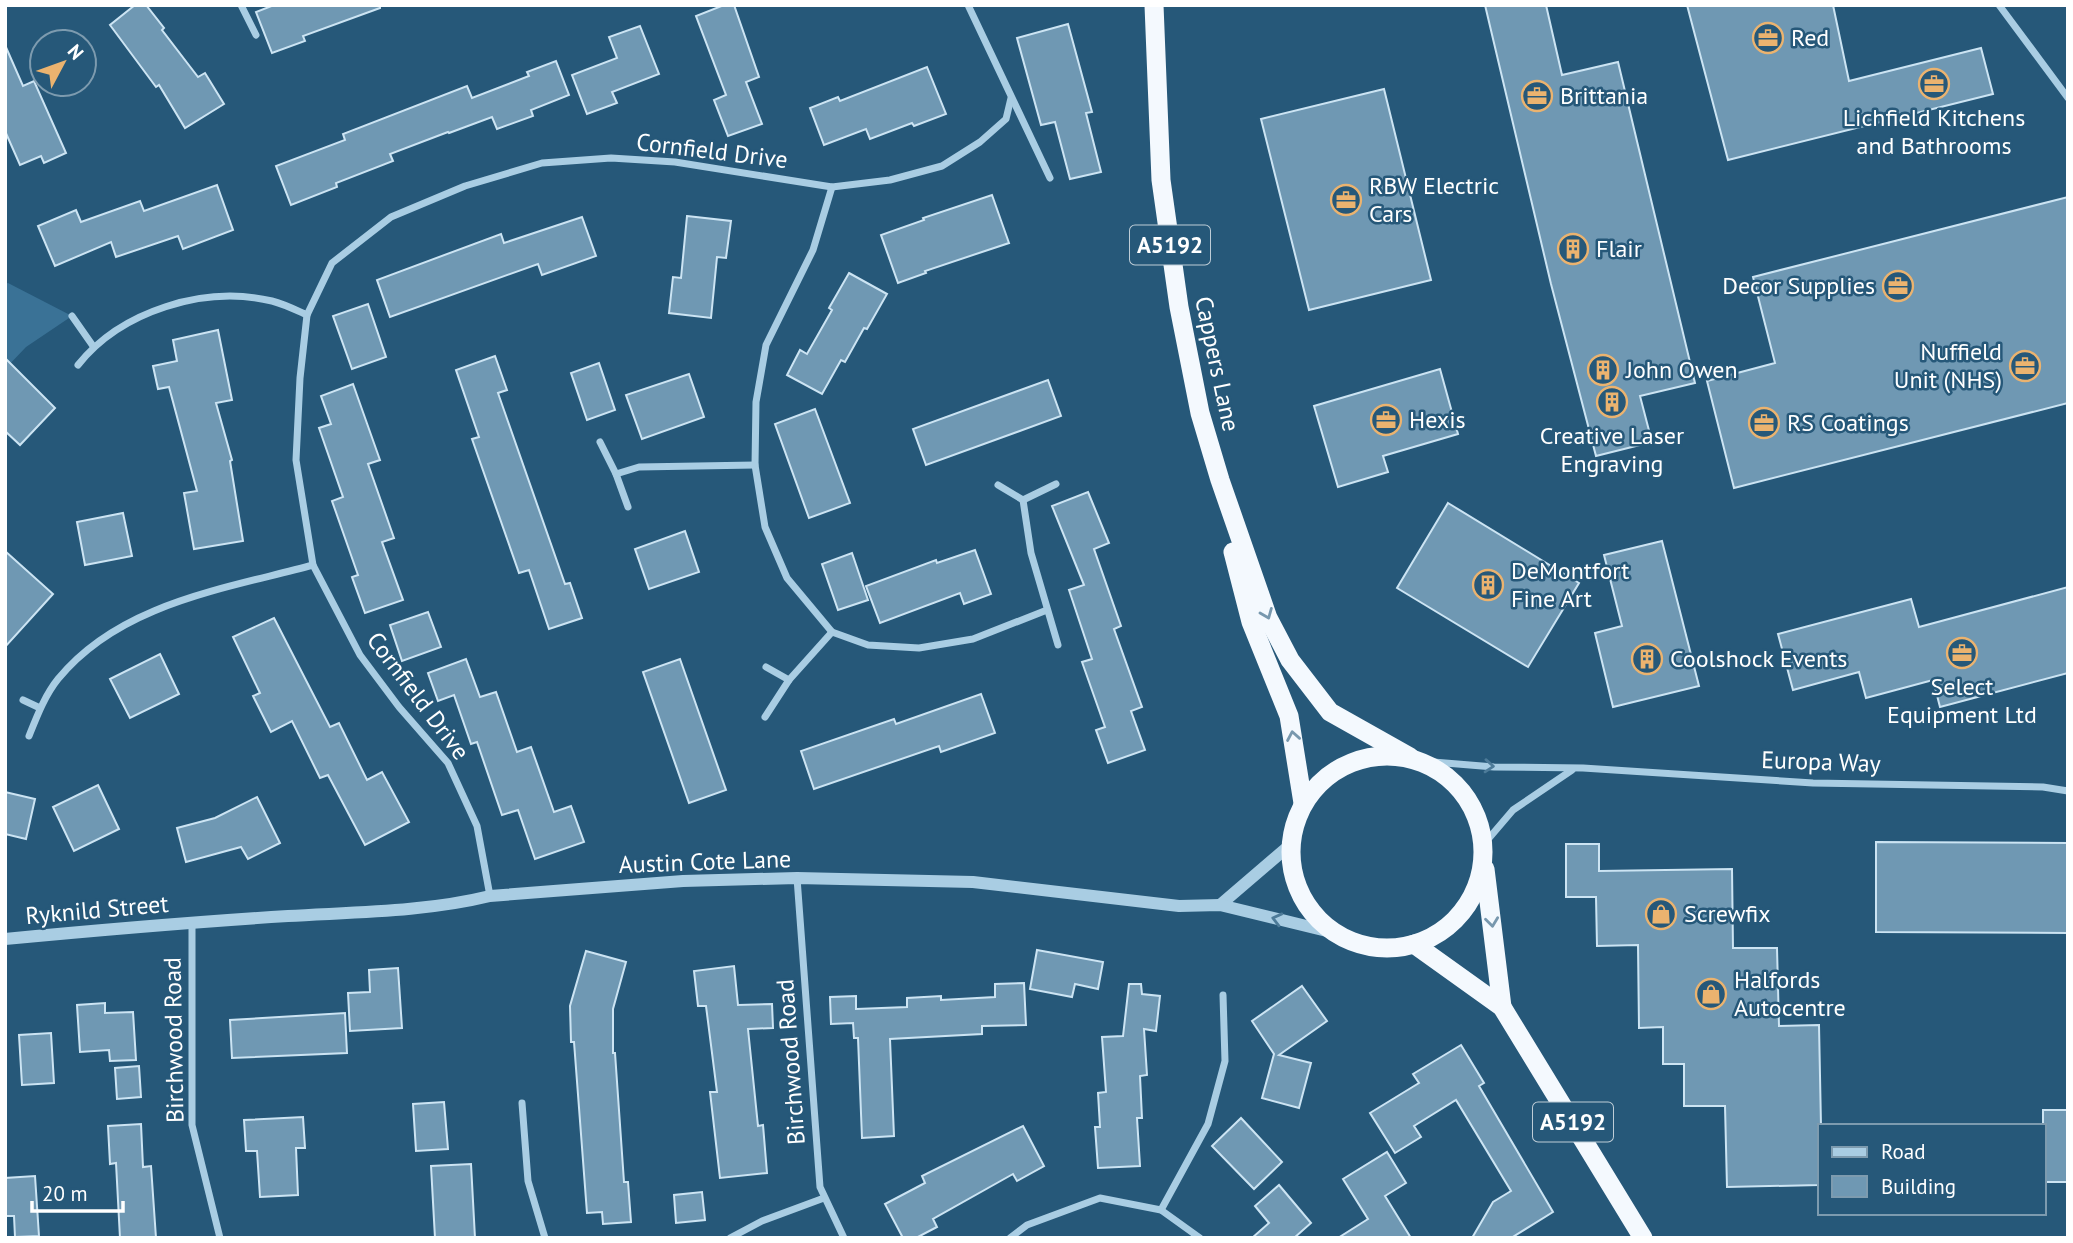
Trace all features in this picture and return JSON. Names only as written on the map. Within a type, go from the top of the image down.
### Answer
[{"type":"highway","name":"Cappers Lane","points":[[1154,5],[1161,180],[1166,218],[1179,307],[1200,413],[1220,480],[1268,618],[1290,660],[1330,712],[1415,759]]},
{"type":"highway","name":"Cappers Lane","points":[[1220,480],[1228,529],[1251,622],[1289,716],[1303,803]]},
{"type":"highway","points":[[1379,755],[1415,759],[1445,774],[1465,793],[1478,818],[1484,849],[1478,884],[1464,911],[1442,932],[1414,944],[1391,948],[1368,946],[1335,933],[1315,916],[1301,895],[1292,870],[1290,845],[1294,823],[1303,803],[1322,779],[1349,763],[1379,755]]},
{"type":"highway","name":"A5192","points":[[1484,849],[1502,1007]]},
{"type":"highway","name":"A5192","points":[[1414,944],[1502,1007],[1643,1238]]},
{"type":"street","points":[[241,5],[256,35]]},
{"type":"street","points":[[968,5],[1050,178]]},
{"type":"street","points":[[1999,5],[2068,98]]},
{"type":"street","name":"Cornfield Drive","points":[[490,896],[477,826],[448,763],[399,707],[360,655],[313,565],[296,460],[307,315],[332,263],[391,217],[464,186],[542,163],[611,158],[675,162],[832,187],[890,180],[942,166],[980,142],[1006,119],[1011,99]]},
{"type":"street","points":[[832,187],[813,250],[766,345],[756,402],[755,465],[765,527],[787,578],[832,632],[868,645],[919,648],[973,639],[1046,610]]},
{"type":"street","points":[[78,365],[93,346],[123,326],[172,304],[226,297],[272,301],[307,315]]},
{"type":"street","points":[[72,316],[93,346]]},
{"type":"street","points":[[600,442],[628,507]]},
{"type":"street","points":[[616,474],[639,467],[755,465]]},
{"type":"street","points":[[1023,500],[1056,484]]},
{"type":"street","points":[[998,485],[1023,500]]},
{"type":"street","points":[[1023,500],[1031,553],[1058,645]]},
{"type":"street","points":[[29,736],[40,708],[58,679],[89,649],[127,622],[173,603],[313,565]]},
{"type":"street","points":[[765,717],[789,680],[832,632]]},
{"type":"street","points":[[766,667],[789,680]]},
{"type":"street","points":[[23,699],[40,708]]},
{"type":"street","name":"Europa Way","points":[[1415,759],[1494,767],[1572,770],[1583,768],[1814,783],[2043,787],[2068,791]]},
{"type":"street","points":[[1484,849],[1513,810],[1572,770]]},
{"type":"street","points":[[1220,905],[1290,845]]},
{"type":"street","name":"Austin Cote Lane","points":[[192,922],[379,911],[468,902],[490,896],[683,881],[797,878],[973,883],[1179,906],[1220,905],[1335,933]]},
{"type":"street","name":"Birchwood Road","points":[[797,878],[820,1187],[844,1238]]},
{"type":"street","name":"Birchwood Road","points":[[192,922],[192,1125],[220,1238]]},
{"type":"street","name":"Ryknild Street","points":[[5,939],[192,922]]},
{"type":"street","points":[[1161,1210],[1208,1124],[1226,1061],[1223,995]]},
{"type":"street","points":[[522,1102],[528,1181],[545,1238]]},
{"type":"street","points":[[730,1238],[762,1221],[824,1198]]},
{"type":"street","points":[[1010,1238],[1027,1225],[1100,1198],[1161,1210],[1200,1238]]},
{"type":"shaded area","points":[[8,283],[72,316],[26,347],[5,369],[5,284]]},
{"type":"building","points":[[135,5],[146,5],[198,77],[205,73],[224,104],[185,128],[159,85],[156,87],[110,25]]},
{"type":"building","points":[[274,5],[380,5],[380,8],[303,36],[305,41],[272,53],[256,12]]},
{"type":"building","points":[[724,5],[734,5],[759,77],[746,82],[762,124],[728,136],[714,100],[726,95],[696,16]]},
{"type":"building","points":[[1485,5],[1546,5],[1562,75],[1618,62],[1695,383],[1640,396],[1652,442],[1596,456],[1551,284]]},
{"type":"building","points":[[1687,5],[1833,5],[1849,81],[1981,48],[1993,94],[1728,160]]},
{"type":"building","points":[[1068,24],[1092,112],[1086,113],[1101,172],[1070,179],[1055,122],[1041,125],[1017,38]]},
{"type":"building","points":[[640,26],[659,74],[612,92],[617,103],[587,114],[572,75],[617,58],[609,37]]},
{"type":"building","points":[[5,45],[23,86],[28,84],[28,98],[42,98],[66,153],[44,163],[41,156],[20,165],[5,131]]},
{"type":"building","points":[[556,61],[569,95],[531,110],[533,116],[497,129],[492,117],[448,132],[390,154],[393,161],[336,183],[337,187],[291,205],[276,166],[345,140],[343,134],[467,86],[472,98],[529,76],[527,72]]},
{"type":"building","points":[[927,67],[946,114],[870,139],[866,129],[824,145],[810,108],[838,97],[840,101]]},
{"type":"building","name":"RBW Electric Cars","points":[[1384,89],[1431,280],[1309,310],[1261,119]]},
{"type":"building","points":[[217,185],[233,230],[183,249],[178,236],[116,257],[111,242],[55,266],[38,226],[76,210],[81,222],[140,201],[144,211]]},
{"type":"building","points":[[992,195],[1009,243],[925,271],[926,273],[898,283],[881,235]]},
{"type":"building","points":[[2068,197],[2068,403],[1734,488],[1707,381],[1775,363],[1753,277]]},
{"type":"building","points":[[687,216],[731,221],[726,258],[717,257],[711,318],[669,313],[673,277],[681,278]]},
{"type":"building","points":[[582,217],[596,256],[542,275],[538,264],[390,317],[377,280],[501,234],[504,243]]},
{"type":"building","points":[[849,273],[887,294],[845,362],[841,360],[822,394],[787,375],[800,350],[807,354]]},
{"type":"building","points":[[368,304],[386,357],[352,369],[333,316]]},
{"type":"building","points":[[218,330],[232,400],[216,403],[232,460],[230,461],[243,541],[194,549],[184,493],[197,491],[169,387],[158,389],[153,366],[177,361],[173,340]]},
{"type":"building","points":[[495,356],[507,390],[498,393],[565,584],[570,583],[582,618],[549,629],[529,570],[519,573],[472,439],[479,437],[456,370]]},
{"type":"building","points":[[5,358],[55,408],[20,445],[5,431]]},
{"type":"building","points":[[599,363],[615,410],[587,420],[571,373]]},
{"type":"building","name":"Hexis","points":[[1440,369],[1458,434],[1383,456],[1388,472],[1338,487],[1314,406]]},
{"type":"building","points":[[689,374],[704,417],[642,439],[626,395]]},
{"type":"building","points":[[1048,380],[1061,416],[926,465],[913,429]]},
{"type":"building","points":[[353,384],[380,460],[368,464],[394,538],[382,542],[403,600],[365,613],[352,577],[358,575],[332,501],[343,497],[319,428],[331,424],[321,396]]},
{"type":"building","points":[[815,409],[850,503],[809,518],[775,424]]},
{"type":"building","points":[[1088,492],[1109,543],[1094,549],[1121,626],[1114,629],[1142,707],[1131,711],[1145,750],[1108,763],[1096,730],[1105,727],[1082,662],[1092,659],[1069,590],[1084,585],[1052,506]]},
{"type":"building","name":"DeMontfort Fine Art","points":[[1448,503],[1579,583],[1528,667],[1397,588]]},
{"type":"building","points":[[123,513],[132,556],[85,565],[77,522]]},
{"type":"building","points":[[685,531],[699,572],[649,589],[635,549]]},
{"type":"building","name":"Coolshock Events","points":[[1662,541],[1699,686],[1613,707],[1595,633],[1622,626],[1604,555]]},
{"type":"building","points":[[975,550],[991,594],[964,604],[960,593],[880,623],[866,586],[936,560],[937,563]]},
{"type":"building","points":[[5,551],[53,594],[5,647]]},
{"type":"building","points":[[852,553],[868,600],[838,610],[822,564]]},
{"type":"building","points":[[2068,587],[2068,673],[1940,707],[1933,680],[1866,698],[1859,672],[1793,690],[1778,634],[1911,599],[1919,627]]},
{"type":"building","points":[[428,612],[441,647],[402,661],[390,625]]},
{"type":"building","points":[[274,618],[330,727],[339,723],[367,780],[382,772],[409,822],[365,845],[328,775],[320,778],[292,721],[271,732],[253,696],[260,693],[233,637]]},
{"type":"building","points":[[160,654],[179,694],[130,718],[110,679]]},
{"type":"building","points":[[466,659],[480,697],[496,692],[517,752],[531,747],[554,812],[571,806],[584,842],[535,859],[518,810],[502,815],[477,742],[471,744],[454,695],[438,701],[428,673]]},
{"type":"building","points":[[680,659],[726,790],[689,803],[643,672]]},
{"type":"building","points":[[981,694],[995,733],[941,752],[939,746],[814,789],[801,751],[894,719],[896,724]]},
{"type":"building","points":[[98,785],[119,829],[74,851],[53,807]]},
{"type":"building","points":[[5,792],[35,799],[26,839],[5,834]]},
{"type":"building","points":[[257,797],[280,843],[248,859],[241,847],[186,862],[177,828],[215,818]]},
{"type":"building","points":[[1876,842],[2068,843],[2068,933],[1876,932]]},
{"type":"building","points":[[1566,844],[1599,844],[1599,871],[1732,869],[1733,948],[1777,948],[1779,1026],[1819,1025],[1821,1124],[1818,1124],[1818,1185],[1727,1187],[1725,1106],[1684,1106],[1684,1064],[1663,1064],[1663,1027],[1639,1028],[1638,945],[1597,946],[1596,897],[1566,897]]},
{"type":"building","points":[[1037,950],[1103,962],[1098,989],[1075,984],[1072,997],[1030,989]]},
{"type":"building","points":[[586,951],[626,962],[613,1009],[613,1053],[624,1182],[628,1182],[631,1222],[603,1224],[602,1212],[587,1213],[570,1006]]},
{"type":"building","points":[[734,966],[738,1005],[772,1004],[773,1028],[748,1029],[758,1126],[763,1125],[767,1173],[720,1178],[710,1092],[717,1092],[706,1006],[698,1006],[694,971]]},
{"type":"building","points":[[398,968],[402,1028],[350,1031],[348,993],[370,992],[369,970]]},
{"type":"building","points":[[1024,983],[1026,1025],[982,1026],[982,1034],[890,1039],[894,1136],[862,1138],[858,1038],[854,1038],[853,1023],[831,1024],[830,997],[856,996],[856,1009],[907,1007],[907,998],[941,996],[941,1000],[995,997],[995,984]]},
{"type":"building","points":[[1129,984],[1141,984],[1142,994],[1160,996],[1156,1031],[1144,1029],[1147,1075],[1140,1076],[1142,1118],[1137,1118],[1140,1166],[1098,1168],[1095,1127],[1100,1127],[1098,1093],[1106,1092],[1102,1037],[1123,1036]]},
{"type":"building","points":[[1302,986],[1327,1021],[1279,1055],[1311,1063],[1299,1108],[1262,1098],[1274,1054],[1252,1021]]},
{"type":"building","points":[[105,1003],[105,1013],[133,1012],[136,1060],[110,1061],[109,1050],[80,1052],[77,1005]]},
{"type":"building","points":[[345,1013],[347,1053],[232,1058],[230,1020]]},
{"type":"building","points":[[51,1033],[54,1083],[22,1085],[19,1035]]},
{"type":"building","points":[[1461,1045],[1484,1083],[1479,1086],[1553,1212],[1511,1238],[1472,1238],[1493,1202],[1511,1191],[1456,1100],[1414,1126],[1421,1137],[1395,1153],[1370,1113],[1419,1083],[1413,1074]]},
{"type":"building","points":[[139,1066],[141,1097],[117,1099],[115,1068]]},
{"type":"building","points":[[444,1102],[448,1149],[416,1151],[413,1104]]},
{"type":"building","points":[[2043,1110],[2068,1110],[2068,1182],[2045,1182]]},
{"type":"building","points":[[303,1117],[305,1148],[296,1148],[298,1195],[260,1197],[257,1151],[246,1151],[244,1120]]},
{"type":"building","points":[[1241,1118],[1282,1162],[1254,1189],[1212,1146]]},
{"type":"building","points":[[141,1124],[143,1167],[151,1166],[156,1238],[120,1238],[116,1163],[110,1164],[108,1126]]},
{"type":"building","points":[[1023,1126],[1044,1166],[1017,1181],[1013,1174],[933,1219],[937,1227],[916,1238],[903,1238],[885,1204],[925,1183],[922,1176]]},
{"type":"building","points":[[1387,1152],[1406,1183],[1385,1196],[1411,1238],[1338,1238],[1368,1219],[1343,1179]]},
{"type":"building","points":[[471,1164],[475,1238],[435,1238],[431,1166]]},
{"type":"building","points":[[35,1176],[39,1236],[15,1237],[14,1216],[5,1216],[5,1178]]},
{"type":"building","points":[[1279,1185],[1311,1223],[1294,1238],[1252,1238],[1269,1223],[1255,1206]]},
{"type":"building","points":[[702,1192],[705,1220],[676,1223],[674,1195]]},
{"type":"place","name":"Red","points":[[1768,38]]},
{"type":"place","name":"Lichfield Kitchens and Bathrooms","points":[[1934,84]]},
{"type":"place","name":"Brittania","points":[[1537,96]]},
{"type":"place","name":"RBW Electric Cars","points":[[1346,200]]},
{"type":"place","name":"Flair","points":[[1573,249]]},
{"type":"place","name":"Decor Supplies","points":[[1898,286]]},
{"type":"place","name":"Nuffield Unit (NHS)","points":[[2025,366]]},
{"type":"place","name":"John Owen","points":[[1603,370]]},
{"type":"place","name":"Creative Laser Engraving","points":[[1612,402]]},
{"type":"place","name":"Hexis","points":[[1386,420]]},
{"type":"place","name":"RS Coatings","points":[[1764,423]]},
{"type":"place","name":"DeMontfort Fine Art","points":[[1488,585]]},
{"type":"place","name":"Select Equipment Ltd","points":[[1962,653]]},
{"type":"place","name":"Coolshock Events","points":[[1647,659]]},
{"type":"place","name":"Screwfix","points":[[1661,914]]},
{"type":"place","name":"Halfords Autocentre","points":[[1711,994]]}]
